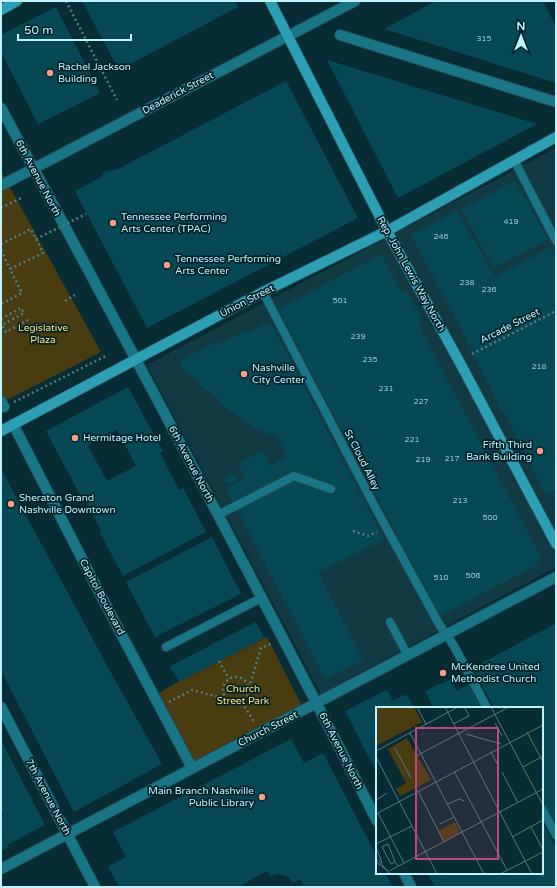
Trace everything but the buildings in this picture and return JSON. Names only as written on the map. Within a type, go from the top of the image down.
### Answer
[{"type":"main road","points":[[1,10],[17,1]]},
{"type":"main road","name":"Rep. John Lewis Way North","points":[[270,1],[387,231],[556,544]]},
{"type":"main road","name":"Union Street","points":[[1,430],[263,292],[387,231],[556,137]]},
{"type":"street","name":"Deaderick Street","points":[[2,185],[355,1]]},
{"type":"street","points":[[340,35],[556,102]]},
{"type":"street","name":"6th Avenue North","points":[[1,108],[136,359],[283,638],[376,819]]},
{"type":"street","name":"Capitol Boulevard","points":[[13,424],[99,592],[192,768]]},
{"type":"street","name":"Church Street","points":[[1,869],[556,577]]},
{"type":"street","name":"7th Avenue North","points":[[1,707],[95,887]]},
{"type":"street","points":[[404,874],[411,887]]},
{"type":"lane","points":[[514,160],[556,241]]},
{"type":"lane","name":"St Cloud Alley","points":[[263,292],[375,507],[439,624],[454,646],[486,707]]},
{"type":"lane","points":[[218,515],[294,476],[330,489]]},
{"type":"lane","points":[[166,647],[262,598]]},
{"type":"lane","points":[[390,622],[408,656]]},
{"type":"lane","points":[[543,811],[556,835]]},
{"type":"path","points":[[66,1],[117,100]]},
{"type":"path","points":[[1,208],[21,198]]},
{"type":"path","points":[[36,240],[86,214]]},
{"type":"path","points":[[1,244],[31,229],[43,252],[10,269]]},
{"type":"path","points":[[1,250],[22,293],[1,304]]},
{"type":"path","points":[[65,300],[75,295]]},
{"type":"path","points":[[1,319],[21,308],[24,313],[2,325],[6,332],[30,319]]},
{"type":"path","name":"Arcade Street","points":[[472,354],[556,311]]},
{"type":"path","points":[[3,404],[108,355]]},
{"type":"path","points":[[353,531],[368,536],[379,530]]},
{"type":"path","points":[[160,707],[192,690],[234,703],[246,700],[262,648],[283,638]]},
{"type":"path","points":[[220,661],[229,679]]},
{"type":"path","points":[[227,700],[223,689],[229,679],[238,677],[242,678],[246,681],[249,689]]},
{"type":"path","points":[[242,702],[260,733]]},
{"type":"shaded area","points":[[556,148],[556,567],[321,694],[147,365]]},
{"type":"green space","name":"Legislative Plaza","points":[[1,171],[101,352],[1,403]]},
{"type":"green space","name":"Church Street Park","points":[[267,637],[304,710],[192,768],[154,696],[174,684]]},
{"type":"place","name":"Rachel Jackson Building","points":[[50,73]]},
{"type":"place","name":"Tennessee Performing Arts Center (TPAC)","points":[[113,223]]},
{"type":"place","name":"Tennessee Performing Arts Center","points":[[167,265]]},
{"type":"place","name":"Nashville City Center","points":[[244,374]]},
{"type":"place","name":"Hermitage Hotel","points":[[75,438]]},
{"type":"place","name":"Fifth Third Bank Building","points":[[540,451]]},
{"type":"place","name":"Sheraton Grand Nashville Downtown","points":[[11,504]]},
{"type":"place","name":"McKendree United Methodist Church","points":[[443,673]]},
{"type":"place","name":"Main Branch Nashville Public Library","points":[[262,797]]}]
